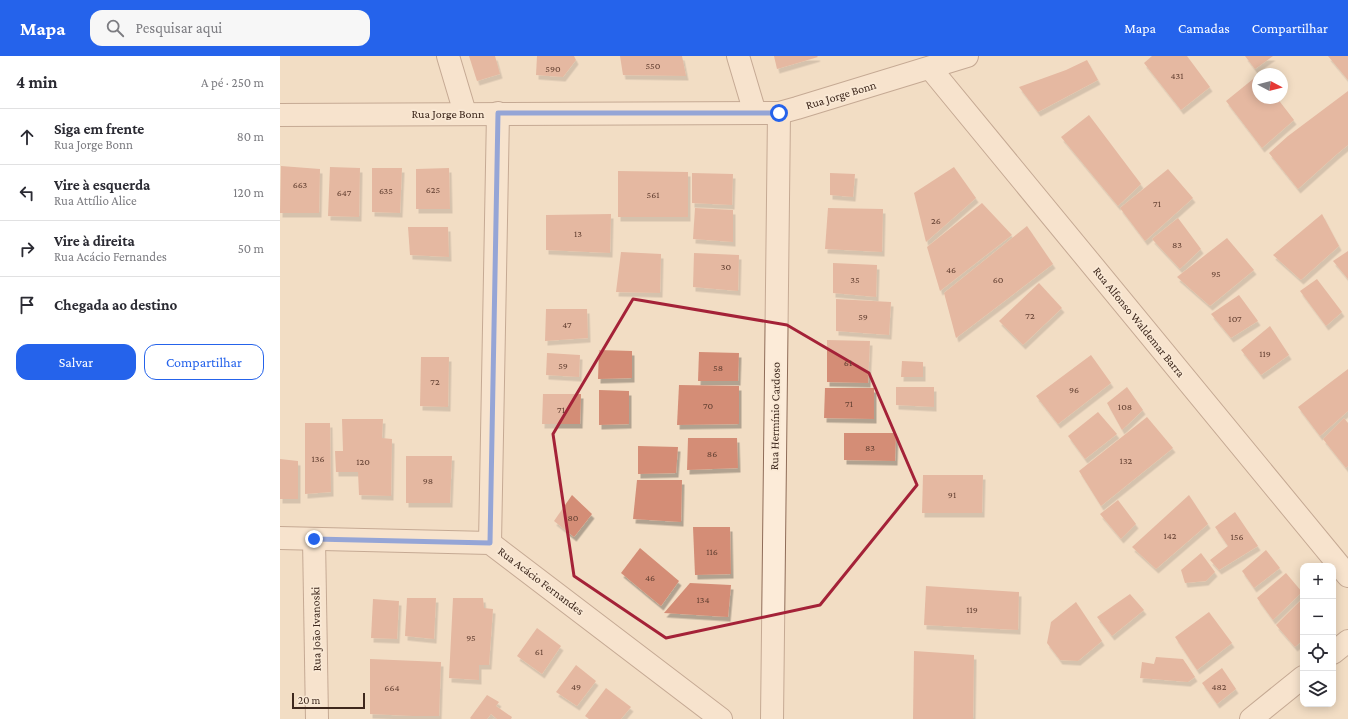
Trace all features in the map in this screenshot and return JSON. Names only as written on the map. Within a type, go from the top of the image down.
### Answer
[{"type":"street","points":[[448,56],[465,113]]},
{"type":"street","points":[[738,56],[755,113]]},
{"type":"street","name":"Rua Jorge Bonn","points":[[280,115],[465,113],[779,113],[967,56]]},
{"type":"street","name":"Rua Alfonso Waldemar Barra","points":[[930,68],[1348,576]]},
{"type":"street","points":[[490,543],[498,113]]},
{"type":"street","name":"Rua Hermínio Cardoso","points":[[772,719],[779,113]]},
{"type":"street","name":"Rua Acácio Fernandes","points":[[280,538],[490,543],[721,719]]},
{"type":"street","name":"Rua João Ivanoski","points":[[314,539],[317,719]]},
{"type":"street","points":[[1336,651],[1348,641]]},
{"type":"street","points":[[1251,719],[1300,679]]},
{"type":"highlighted area","points":[[633,299],[787,325],[869,373],[917,485],[820,605],[666,638],[574,576],[553,434]]},
{"type":"building","points":[[469,56],[495,56],[500,74],[477,81]]},
{"type":"building","points":[[537,56],[574,56],[576,60],[563,77],[536,75]]},
{"type":"building","points":[[620,56],[682,56],[686,76],[623,75]]},
{"type":"building","points":[[774,56],[817,56],[818,57],[777,69]]},
{"type":"building","points":[[1152,56],[1187,56],[1210,87],[1181,110],[1144,63]]},
{"type":"building","points":[[1245,56],[1273,56],[1256,68],[1254,68]]},
{"type":"building","points":[[1328,56],[1348,56],[1348,80]]},
{"type":"building","points":[[1087,60],[1098,80],[1038,112],[1019,87],[1066,70]]},
{"type":"building","points":[[1252,80],[1252,104],[1282,104],[1294,120],[1262,148],[1226,101]]},
{"type":"building","points":[[1348,91],[1348,145],[1298,189],[1269,153],[1288,136]]},
{"type":"building","points":[[1089,115],[1141,184],[1118,206],[1061,137]]},
{"type":"building","points":[[281,166],[320,169],[319,213],[280,213]]},
{"type":"building","points":[[330,167],[360,168],[359,217],[328,216]]},
{"type":"building","points":[[954,167],[976,198],[926,242],[914,193]]},
{"type":"building","points":[[372,168],[402,168],[400,213],[372,212]]},
{"type":"building","points":[[449,168],[450,209],[416,209],[416,169]]},
{"type":"building","points":[[1168,169],[1193,198],[1145,241],[1120,208]]},
{"type":"building","points":[[618,171],[688,172],[688,217],[618,217]]},
{"type":"building","points":[[692,173],[733,174],[732,205],[692,203]]},
{"type":"building","points":[[830,173],[855,174],[853,197],[830,195]]},
{"type":"building","points":[[982,203],[1012,235],[940,291],[927,247]]},
{"type":"building","points":[[695,208],[733,210],[733,242],[693,239]]},
{"type":"building","points":[[828,208],[883,209],[882,252],[825,249]]},
{"type":"building","points":[[611,214],[610,253],[546,250],[546,215]]},
{"type":"building","points":[[1322,214],[1339,246],[1301,280],[1273,255]]},
{"type":"building","points":[[1178,218],[1201,249],[1180,269],[1152,239]]},
{"type":"building","points":[[1027,226],[1053,264],[956,338],[944,293]]},
{"type":"building","points":[[408,227],[448,227],[449,257],[410,255]]},
{"type":"building","points":[[1227,238],[1254,270],[1210,306],[1177,277]]},
{"type":"building","points":[[1348,251],[1348,279],[1333,261]]},
{"type":"building","points":[[621,252],[661,254],[660,293],[616,292]]},
{"type":"building","points":[[694,253],[739,255],[738,291],[693,287]]},
{"type":"building","points":[[833,263],[877,265],[876,297],[833,293]]},
{"type":"building","points":[[1317,279],[1342,312],[1326,326],[1300,291]]},
{"type":"building","points":[[1039,283],[1062,308],[1023,345],[999,321]]},
{"type":"building","points":[[1239,295],[1258,321],[1231,338],[1211,314]]},
{"type":"building","points":[[836,299],[891,302],[889,335],[836,331]]},
{"type":"building","points":[[546,309],[587,309],[588,338],[545,341]]},
{"type":"building","points":[[1270,326],[1289,355],[1261,375],[1241,350]]},
{"type":"building","points":[[827,340],[870,341],[868,383],[827,382]]},
{"type":"building","points":[[599,350],[632,351],[632,378],[598,379]]},
{"type":"building","points":[[699,352],[739,353],[738,381],[698,381]]},
{"type":"building","points":[[547,353],[580,355],[579,377],[546,375]]},
{"type":"building","points":[[1091,355],[1111,383],[1058,424],[1036,396]]},
{"type":"building","points":[[421,357],[449,357],[448,407],[420,406]]},
{"type":"building","points":[[902,361],[923,362],[923,377],[901,377]]},
{"type":"building","points":[[1348,369],[1348,411],[1320,436],[1298,407]]},
{"type":"building","points":[[679,385],[739,386],[739,424],[677,425]]},
{"type":"building","points":[[896,387],[934,387],[934,407],[896,405]]},
{"type":"building","points":[[1127,387],[1143,410],[1122,430],[1107,403]]},
{"type":"building","points":[[825,388],[874,388],[874,419],[824,418]]},
{"type":"building","points":[[599,390],[629,391],[629,424],[599,425]]},
{"type":"building","points":[[543,394],[581,394],[580,424],[542,424]]},
{"type":"building","points":[[1098,412],[1117,434],[1085,459],[1068,436]]},
{"type":"building","points":[[1147,417],[1173,448],[1101,506],[1079,471]]},
{"type":"building","points":[[1344,418],[1348,423],[1348,466],[1346,468],[1323,439]]},
{"type":"building","points":[[342,419],[383,419],[382,438],[392,439],[391,496],[359,495],[358,472],[336,472],[335,451],[343,451]]},
{"type":"building","points":[[305,423],[330,423],[331,492],[305,494]]},
{"type":"building","points":[[844,433],[896,433],[895,461],[844,460]]},
{"type":"building","points":[[688,438],[737,438],[738,468],[687,470]]},
{"type":"building","points":[[638,446],[678,447],[676,473],[638,474]]},
{"type":"building","points":[[406,456],[452,456],[450,503],[406,503]]},
{"type":"building","points":[[280,459],[298,461],[298,499],[280,499]]},
{"type":"building","points":[[923,475],[983,475],[982,513],[922,513]]},
{"type":"building","points":[[637,480],[682,480],[681,522],[633,519]]},
{"type":"building","points":[[572,495],[592,514],[574,537],[554,521]]},
{"type":"building","points":[[1189,495],[1208,524],[1156,569],[1132,547]]},
{"type":"building","points":[[1118,500],[1136,524],[1121,539],[1100,514]]},
{"type":"building","points":[[1235,512],[1258,546],[1219,570],[1210,560],[1228,546],[1215,527]]},
{"type":"building","points":[[693,527],[730,527],[731,574],[695,575]]},
{"type":"building","points":[[640,548],[679,581],[661,606],[621,573]]},
{"type":"building","points":[[1266,550],[1280,568],[1254,588],[1242,571]]},
{"type":"building","points":[[1201,553],[1215,572],[1206,581],[1185,583],[1181,570]]},
{"type":"building","points":[[1286,573],[1300,590],[1300,594],[1273,620],[1257,598]]},
{"type":"building","points":[[690,583],[731,585],[728,617],[664,613]]},
{"type":"building","points":[[926,586],[1019,592],[1018,630],[924,625]]},
{"type":"building","points":[[1130,594],[1144,610],[1112,636],[1097,617]]},
{"type":"building","points":[[407,598],[436,598],[434,639],[405,636]]},
{"type":"building","points":[[453,598],[483,598],[484,608],[493,609],[489,665],[479,665],[479,680],[449,678]]},
{"type":"building","points":[[373,599],[399,601],[397,639],[371,638]]},
{"type":"building","points":[[1300,601],[1300,643],[1295,647],[1276,625]]},
{"type":"building","points":[[1076,602],[1102,641],[1078,661],[1060,660],[1047,643],[1051,622]]},
{"type":"building","points":[[1209,612],[1232,643],[1197,670],[1175,637]]},
{"type":"building","points":[[537,628],[561,646],[542,674],[517,656]]},
{"type":"building","points":[[914,651],[974,655],[973,719],[913,719]]},
{"type":"building","points":[[1156,657],[1183,659],[1195,677],[1188,682],[1140,678],[1142,662],[1154,664]]},
{"type":"building","points":[[370,659],[441,662],[439,716],[370,714]]},
{"type":"building","points":[[576,665],[596,681],[577,706],[556,692]]},
{"type":"building","points":[[1222,668],[1236,689],[1217,704],[1202,683]]},
{"type":"building","points":[[606,688],[631,707],[621,719],[589,719],[585,716]]},
{"type":"building","points":[[487,695],[499,702],[496,706],[512,717],[511,719],[497,719],[491,714],[487,719],[470,718]]},
{"type":"route","points":[[314,539],[490,543],[498,113],[779,113]]}]
